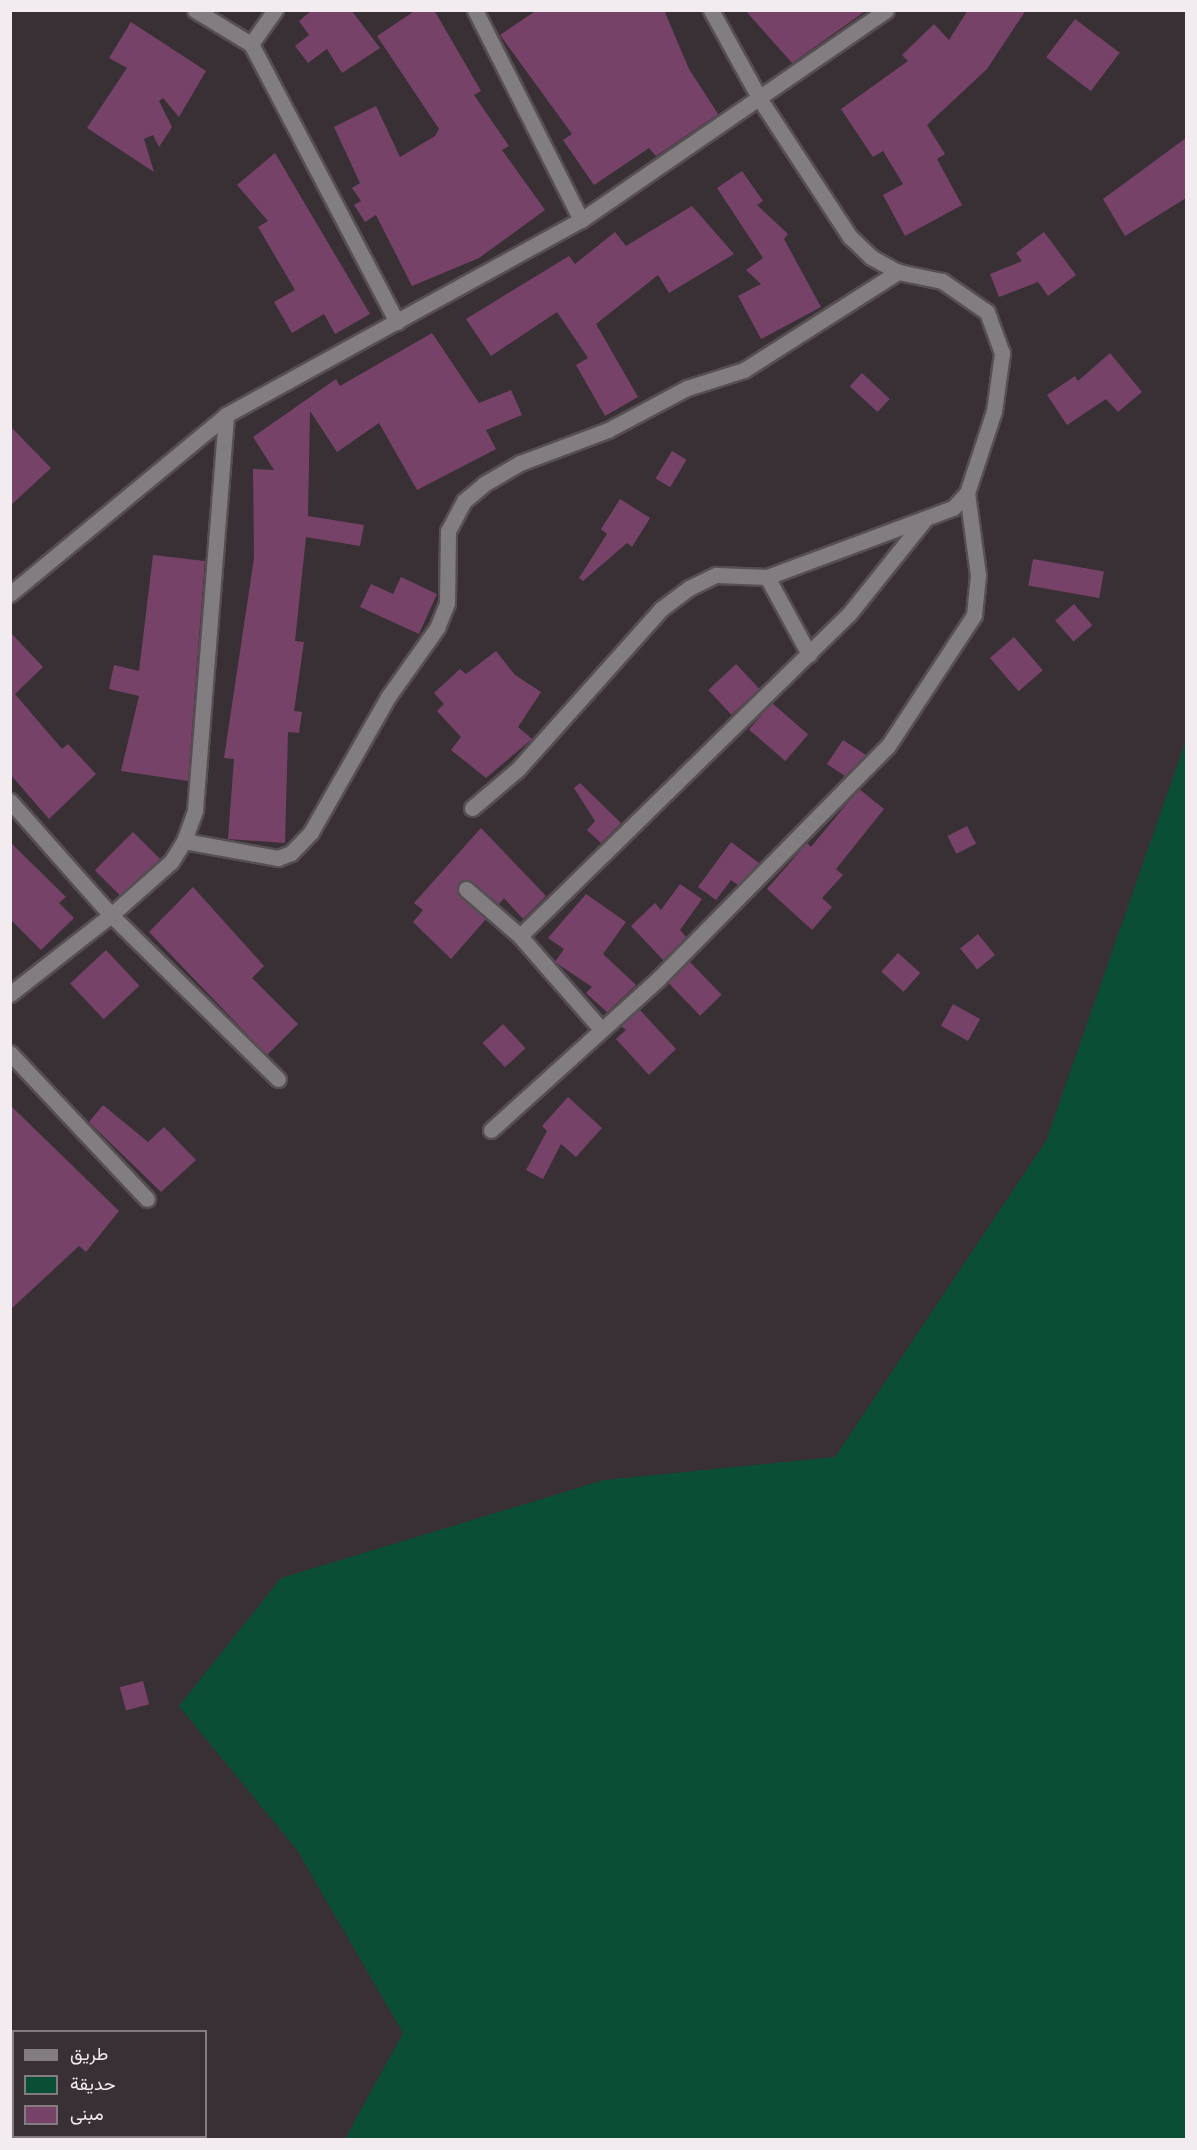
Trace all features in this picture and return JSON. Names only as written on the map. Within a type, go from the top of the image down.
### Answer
[{"type":"street","points":[[195,10],[251,44],[397,322]]},
{"type":"street","points":[[251,44],[275,10]]},
{"type":"street","points":[[475,10],[581,220]]},
{"type":"street","points":[[491,1130],[601,1029],[805,834],[888,746],[974,615],[978,575],[967,493],[994,411],[1002,353],[997,327],[970,296],[942,282],[898,272],[871,257],[850,237],[761,101],[711,10]]},
{"type":"street","points":[[10,594],[226,415],[581,220],[761,101],[886,10]]},
{"type":"street","points":[[184,841],[278,858],[291,853],[311,832],[388,697],[436,627],[447,603],[448,531],[464,501],[484,484],[520,463],[608,430],[687,388],[744,369],[898,272]]},
{"type":"street","points":[[10,994],[111,915],[171,862],[184,841],[195,810],[226,415]]},
{"type":"street","points":[[472,808],[518,769],[661,609],[716,575],[767,577],[952,508],[967,493]]},
{"type":"street","points":[[520,936],[809,654],[880,580],[925,519]]},
{"type":"street","points":[[767,577],[809,654]]},
{"type":"street","points":[[10,801],[111,915],[278,1079]]},
{"type":"street","points":[[466,889],[520,936],[601,1029]]},
{"type":"street","points":[[10,1053],[147,1199]]},
{"type":"green space","points":[[1186,740],[1186,2139],[345,2139],[403,2033],[297,1850],[179,1706],[281,1578],[604,1480],[835,1457],[1046,1141]]},
{"type":"building","points":[[312,10],[351,10],[380,48],[342,73],[327,49],[308,63],[295,46],[309,35],[299,21]]},
{"type":"building","points":[[416,10],[434,10],[481,91],[474,95],[509,146],[502,150],[545,210],[479,258],[412,286],[376,215],[365,222],[354,205],[361,201],[352,188],[360,183],[334,127],[376,106],[400,157],[435,136],[439,129],[377,36]]},
{"type":"building","points":[[537,10],[664,10],[689,69],[718,114],[656,156],[649,148],[594,185],[563,140],[572,134],[500,35]]},
{"type":"building","points":[[745,10],[867,10],[792,63]]},
{"type":"building","points":[[968,10],[1026,10],[987,69],[927,125],[945,154],[937,159],[962,205],[905,236],[883,195],[903,184],[883,151],[873,157],[841,109],[908,61],[902,55],[934,24],[949,40]]},
{"type":"building","points":[[1075,19],[1120,53],[1091,91],[1046,57]]},
{"type":"building","points":[[131,22],[206,71],[179,117],[163,98],[159,101],[172,127],[159,147],[153,135],[144,139],[154,172],[87,128],[127,68],[109,58]]},
{"type":"building","points":[[1186,138],[1186,198],[1125,236],[1103,199]]},
{"type":"building","points":[[275,153],[370,314],[335,334],[324,314],[292,333],[274,302],[295,290],[258,227],[268,221],[237,185]]},
{"type":"building","points":[[742,171],[763,201],[757,205],[788,234],[784,239],[821,307],[761,339],[738,296],[761,284],[746,270],[763,258],[717,188]]},
{"type":"building","points":[[692,206],[734,254],[669,293],[658,275],[596,324],[638,397],[605,416],[576,365],[588,358],[557,312],[491,356],[466,319],[569,256],[575,264],[615,232],[626,246]]},
{"type":"building","points":[[1044,232],[1076,275],[1048,296],[1038,282],[999,297],[990,274],[1022,261],[1016,253]]},
{"type":"building","points":[[432,333],[479,403],[511,390],[522,415],[486,430],[496,449],[417,490],[379,423],[337,452],[310,411],[308,516],[364,525],[360,546],[306,537],[295,641],[304,642],[294,711],[302,712],[299,733],[288,732],[285,843],[228,839],[234,759],[224,758],[254,558],[253,469],[274,470],[253,437],[336,379],[340,386]]},
{"type":"building","points":[[1110,353],[1142,392],[1118,412],[1106,399],[1067,425],[1047,395],[1075,376],[1078,381]]},
{"type":"building","points":[[862,373],[890,399],[878,412],[850,386]]},
{"type":"building","points":[[10,426],[51,468],[10,506]]},
{"type":"building","points":[[672,451],[687,460],[670,487],[656,478]]},
{"type":"building","points":[[620,499],[650,518],[632,547],[627,543],[583,581],[579,578],[607,534],[601,529]]},
{"type":"building","points":[[153,555],[205,561],[188,781],[121,771],[139,696],[109,689],[114,665],[139,671]]},
{"type":"building","points":[[1033,559],[1104,572],[1099,598],[1028,586]]},
{"type":"building","points":[[401,577],[437,594],[419,634],[360,607],[371,584],[393,594]]},
{"type":"building","points":[[1074,604],[1092,625],[1074,642],[1055,620]]},
{"type":"building","points":[[10,632],[43,667],[15,694],[62,749],[68,744],[96,774],[49,819],[10,774]]},
{"type":"building","points":[[1014,637],[1043,670],[1019,691],[990,658]]},
{"type":"building","points":[[496,651],[515,675],[541,692],[518,727],[532,739],[486,778],[451,750],[461,737],[437,711],[444,704],[434,693],[460,669],[466,674]]},
{"type":"building","points":[[736,664],[759,689],[731,715],[708,690]]},
{"type":"building","points":[[772,703],[808,734],[785,761],[749,729]]},
{"type":"building","points":[[843,740],[866,755],[845,776],[827,764]]},
{"type":"building","points":[[580,783],[621,823],[601,843],[587,830],[595,821],[574,788]]},
{"type":"building","points":[[859,789],[884,809],[836,869],[843,875],[822,898],[832,907],[812,930],[767,889],[807,843],[811,847]]},
{"type":"building","points":[[967,826],[976,844],[956,854],[947,836]]},
{"type":"building","points":[[481,828],[546,896],[523,919],[504,898],[499,904],[472,882],[462,880],[457,893],[486,919],[451,959],[413,922],[423,910],[414,903]]},
{"type":"building","points":[[133,832],[160,859],[122,897],[95,870]]},
{"type":"building","points":[[10,842],[66,897],[59,903],[74,918],[41,950],[10,919]]},
{"type":"building","points":[[731,842],[759,863],[738,885],[731,880],[716,900],[698,887]]},
{"type":"building","points":[[680,884],[702,899],[680,930],[686,937],[663,960],[631,926],[655,903],[661,910]]},
{"type":"building","points":[[193,887],[264,966],[252,978],[298,1024],[267,1055],[149,932]]},
{"type":"building","points":[[586,894],[626,922],[603,954],[636,985],[607,1012],[586,993],[592,987],[555,962],[564,949],[548,938]]},
{"type":"building","points":[[978,934],[995,955],[977,969],[960,948]]},
{"type":"building","points":[[106,950],[139,986],[104,1019],[70,983]]},
{"type":"building","points":[[898,953],[920,973],[904,992],[881,972]]},
{"type":"building","points":[[689,961],[722,995],[700,1016],[667,982]]},
{"type":"building","points":[[953,1004],[980,1019],[968,1041],[941,1026]]},
{"type":"building","points":[[639,1009],[676,1049],[649,1075],[616,1039],[626,1030],[621,1026]]},
{"type":"building","points":[[503,1024],[526,1048],[505,1067],[483,1043]]},
{"type":"building","points":[[568,1097],[602,1128],[576,1157],[561,1144],[543,1179],[526,1170],[547,1131],[542,1126]]},
{"type":"building","points":[[10,1105],[119,1211],[86,1252],[79,1246],[10,1310]]},
{"type":"building","points":[[103,1105],[148,1142],[164,1127],[196,1160],[161,1192],[89,1122]]},
{"type":"building","points":[[143,1681],[149,1704],[126,1710],[120,1687]]}]
